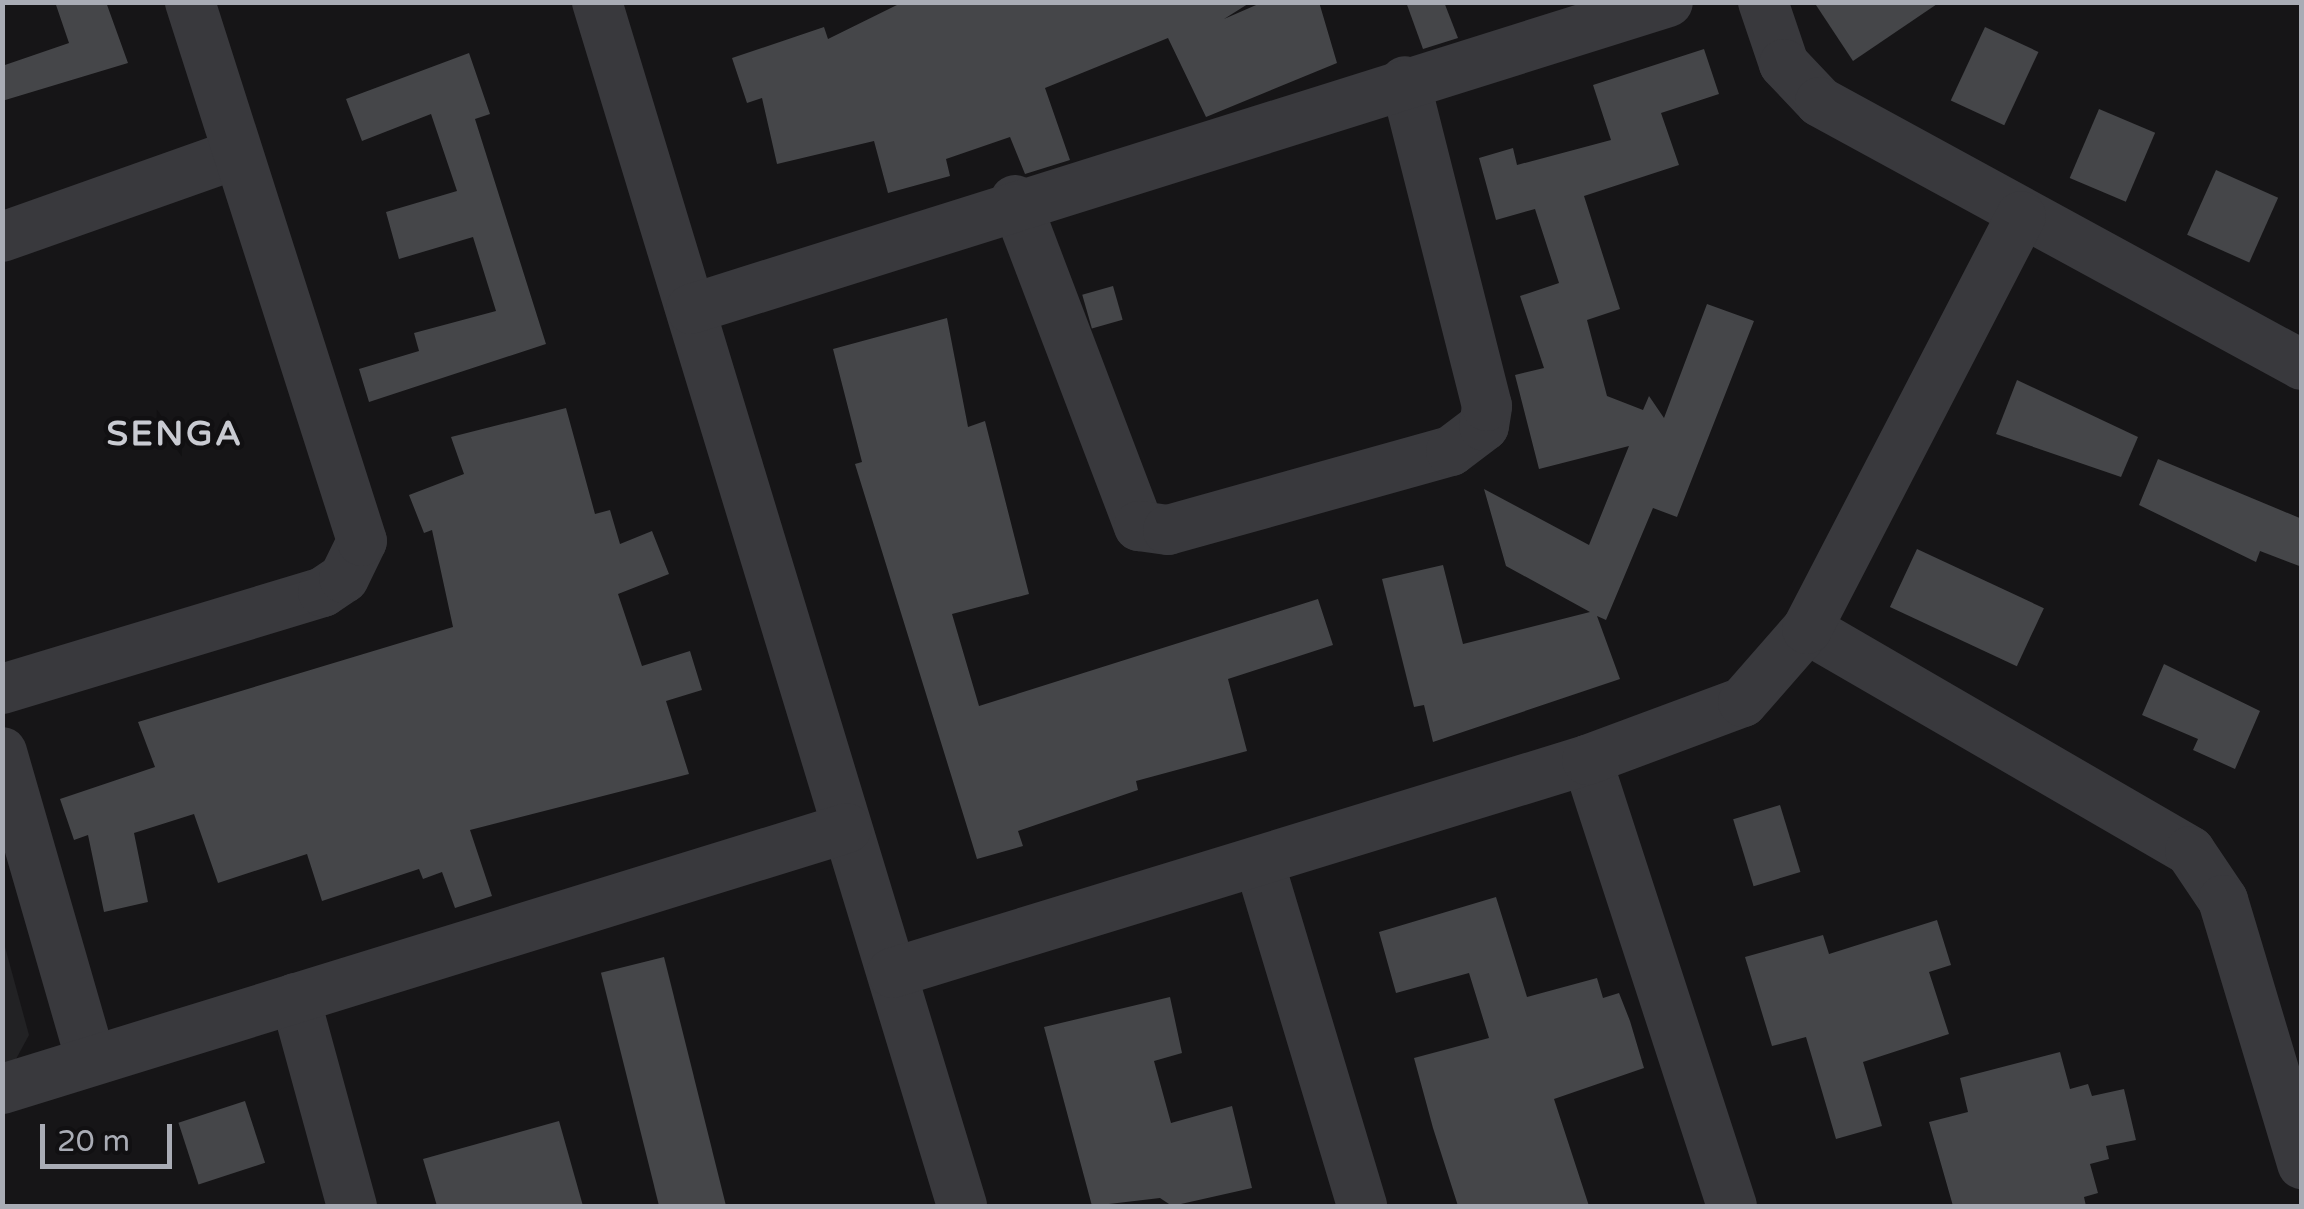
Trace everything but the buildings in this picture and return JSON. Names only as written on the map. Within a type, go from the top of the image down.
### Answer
[{"type":"street","points":[[2,689],[324,592],[355,562],[363,520],[237,154],[190,2]]},
{"type":"street","points":[[597,2],[962,1206]]},
{"type":"street","points":[[691,309],[1015,200],[1668,2]]},
{"type":"street","points":[[1763,2],[1784,64],[1808,94],[2021,216],[2302,365]]},
{"type":"street","points":[[1015,200],[1139,526],[1168,530],[1451,451],[1484,426],[1486,406],[1404,80]]},
{"type":"street","points":[[2,237],[237,154]]},
{"type":"street","points":[[892,974],[1587,760],[1742,702],[1807,629],[2021,216]]},
{"type":"street","points":[[1807,629],[2190,851],[2224,900],[2302,1164]]},
{"type":"street","points":[[2,752],[92,1060]]},
{"type":"street","points":[[1587,760],[1732,1206]]},
{"type":"street","points":[[2,1089],[848,828]]},
{"type":"street","points":[[1259,862],[1362,1206]]},
{"type":"street","points":[[295,998],[352,1206]]},
{"type":"shaded area","points":[[2,936],[29,1035],[2,1085]]},
{"type":"district","name":"SENGA","points":[[175,434]]}]
